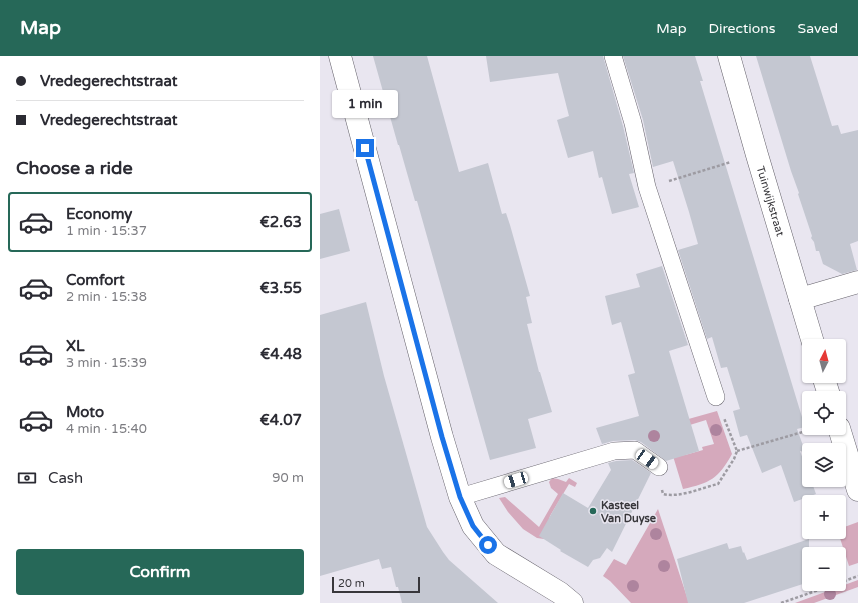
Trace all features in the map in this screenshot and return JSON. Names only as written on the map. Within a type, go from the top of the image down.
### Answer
[{"type":"street","points":[[340,56],[442,437],[460,497],[473,526],[496,554],[560,593],[572,603]]},
{"type":"street","name":"Tuinwijkstraat","points":[[730,56],[757,155],[812,339]]},
{"type":"street","points":[[800,299],[858,282]]},
{"type":"street","points":[[841,435],[858,490]]},
{"type":"lane","points":[[613,56],[633,123],[647,187],[716,397]]},
{"type":"lane","points":[[460,497],[614,451],[636,450],[659,467]]},
{"type":"path","points":[[647,187],[757,155]]},
{"type":"path","points":[[659,467],[663,494],[669,495],[684,493],[718,484],[734,459],[737,450],[716,397]]},
{"type":"path","points":[[737,450],[802,432]]},
{"type":"path","points":[[846,580],[858,576]]},
{"type":"path","points":[[781,603],[816,591]]},
{"type":"shaded area","points":[[717,411],[732,454],[722,469],[712,479],[700,485],[683,489],[673,456],[685,455],[703,450],[702,447],[714,444],[706,420],[667,432],[635,434]]},
{"type":"shaded area","points":[[552,478],[566,482],[569,478],[577,483],[575,487],[569,484],[550,516],[544,539],[537,538],[523,529],[508,512],[499,498],[505,497],[539,527],[558,494],[551,488],[549,482]]},
{"type":"shaded area","points":[[658,509],[689,603],[631,603],[610,581],[603,576],[614,559],[626,565]]},
{"type":"shaded area","points":[[858,522],[858,563],[849,566],[846,557],[846,547],[843,547],[840,539],[846,539],[846,526]]},
{"type":"shaded area","points":[[858,580],[858,587],[814,603],[795,603],[828,591],[846,591],[846,584]]},
{"type":"building","points":[[373,56],[427,56],[459,172],[488,163],[502,214],[506,213],[510,225],[530,296],[526,297],[532,323],[527,324],[539,372],[552,412],[528,419],[536,448],[490,460],[417,201],[415,201],[398,145]]},
{"type":"building","points":[[486,56],[603,56],[623,126],[634,173],[629,174],[639,207],[612,214],[602,177],[599,178],[593,151],[568,158],[557,120],[569,116],[558,73],[490,82]]},
{"type":"building","points":[[623,56],[695,56],[703,81],[700,81],[802,417],[802,428],[797,429],[802,443],[802,452],[800,451],[802,457],[802,487],[814,487],[816,494],[802,495],[802,499],[794,502],[781,465],[762,473],[747,435],[740,437],[733,411],[740,409],[727,367],[721,368],[712,337],[707,339],[678,250],[698,244],[689,212],[673,161],[653,167],[643,120]]},
{"type":"building","points":[[756,56],[810,56],[832,126],[838,125],[841,134],[858,130],[858,241],[850,244],[857,270],[842,274],[823,264],[819,251],[816,251]]},
{"type":"building","points":[[339,209],[350,251],[320,259],[320,214]]},
{"type":"building","points":[[662,266],[688,345],[669,351],[699,451],[666,461],[641,442],[635,440],[613,441],[602,444],[596,428],[639,416],[628,375],[635,373],[621,322],[612,325],[605,296],[640,287],[636,274]]},
{"type":"building","points":[[366,302],[384,376],[427,527],[449,560],[498,603],[402,603],[391,567],[382,569],[379,559],[320,576],[320,315]]},
{"type":"building","name":"Kasteel Van Duyse","points":[[632,460],[651,473],[612,552],[607,548],[600,558],[593,560],[588,567],[560,551],[561,550],[539,536],[563,493],[588,508],[611,470],[608,463]]},
{"type":"building","points":[[809,539],[809,547],[802,547],[802,584],[744,603],[688,603],[677,559],[727,543],[729,549],[741,546],[747,560]]},
{"type":"place","name":"Kasteel Van Duyse","points":[[593,511]]},
{"type":"route","points":[[365,148],[442,437],[460,497],[473,526],[488,545]]}]
